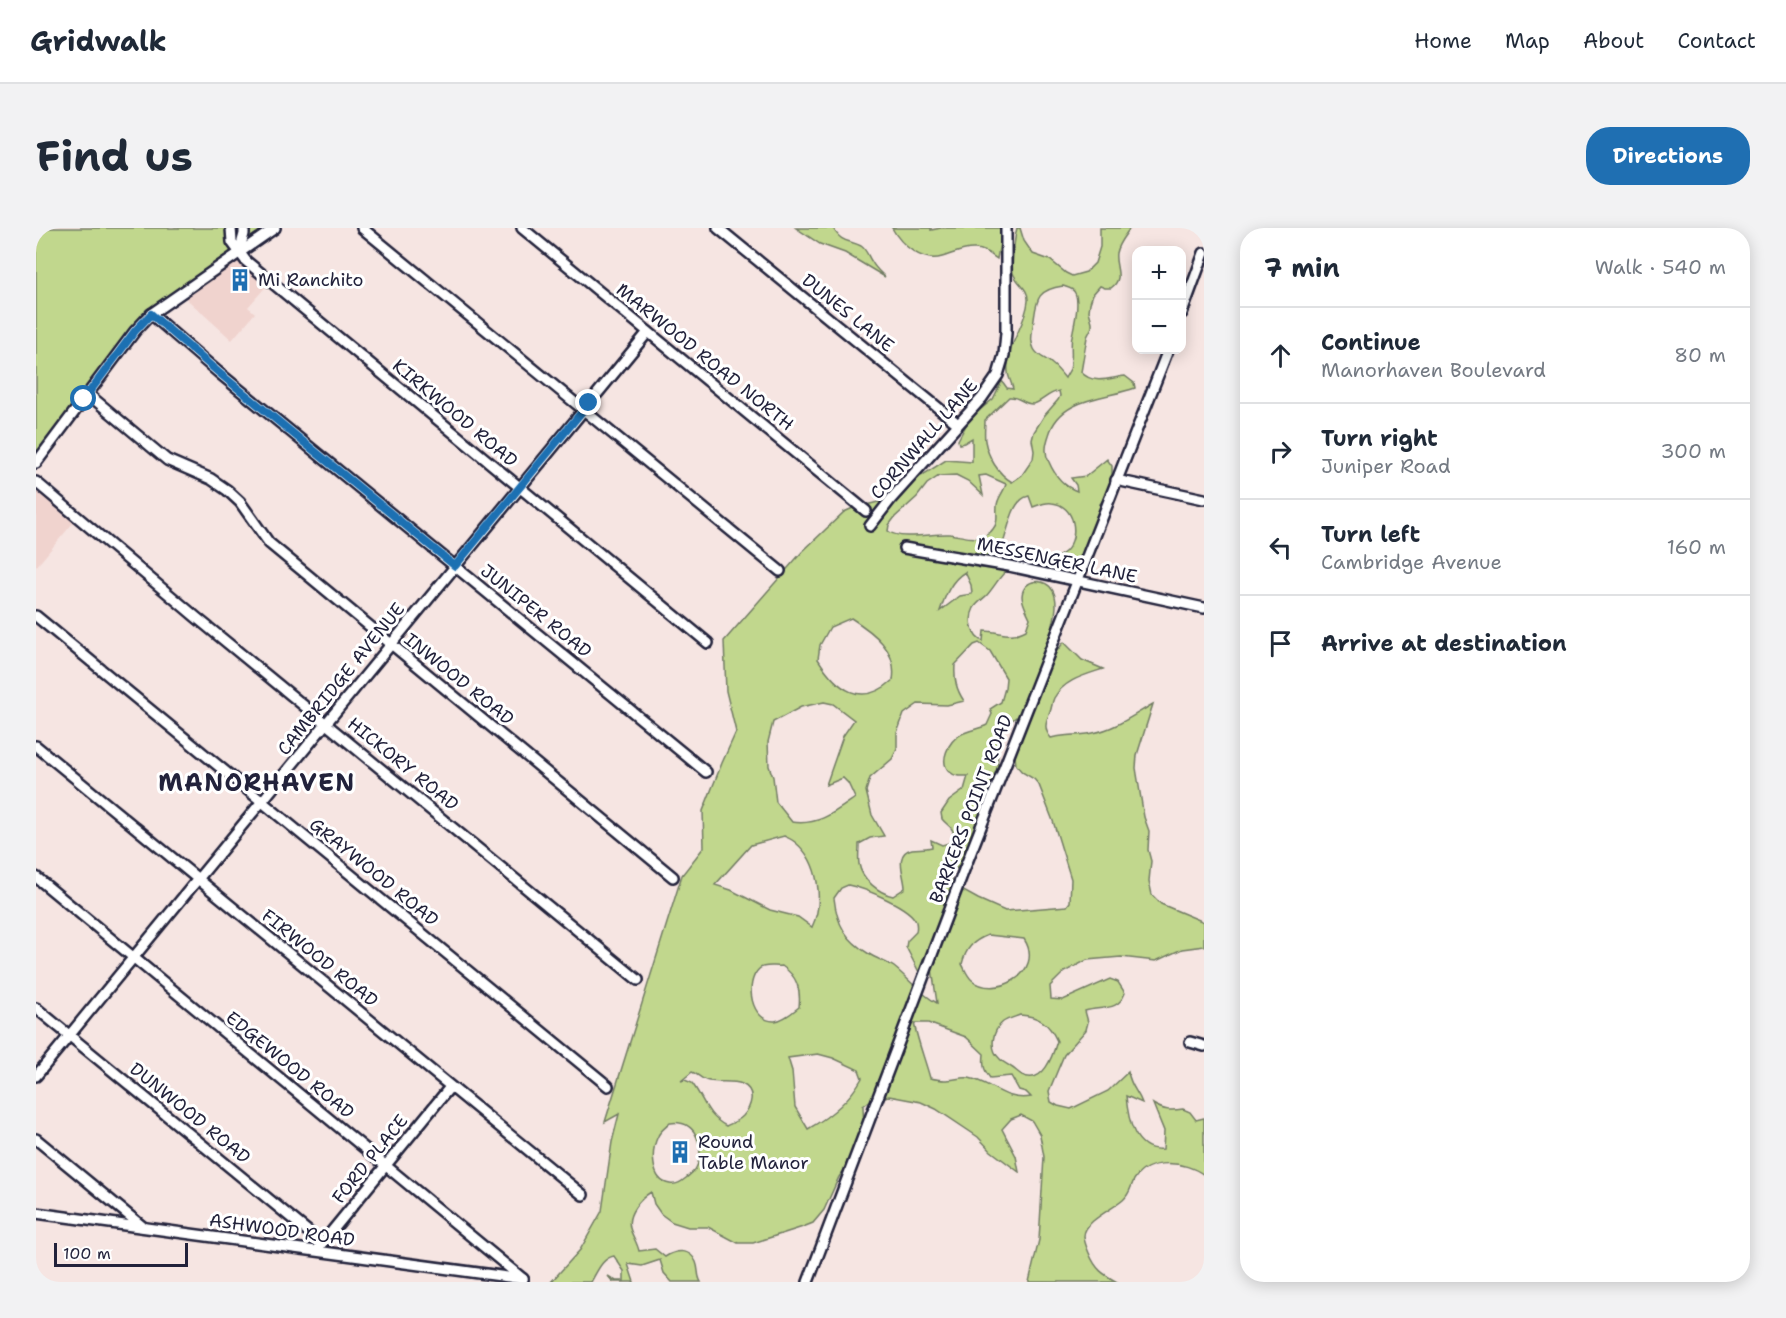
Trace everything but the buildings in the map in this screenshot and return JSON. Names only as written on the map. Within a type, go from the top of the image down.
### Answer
[{"type":"street","points":[[231,228],[232,242],[239,252]]},
{"type":"street","points":[[239,252],[244,228]]},
{"type":"street","points":[[36,463],[135,331],[151,314],[274,228]]},
{"type":"street","points":[[362,228],[780,570]]},
{"type":"street","name":"MARWOOD ROAD NORTH","points":[[522,228],[866,511]]},
{"type":"street","name":"DUNES LANE","points":[[718,228],[958,424]]},
{"type":"street","name":"CORNWALL LANE","points":[[870,526],[891,499],[993,384],[1002,363],[1006,333],[1006,228]]},
{"type":"street","name":"KIRKWOOD ROAD","points":[[239,252],[246,261],[708,643]]},
{"type":"street","points":[[1186,302],[1204,253]]},
{"type":"street","name":"JUNIPER ROAD","points":[[151,314],[218,372],[706,772]]},
{"type":"street","name":"CAMBRIDGE AVENUE","points":[[36,1076],[648,332]]},
{"type":"street","name":"BARKERS POINT ROAD","points":[[808,1282],[964,870],[1165,354]]},
{"type":"street","name":"INWOOD ROAD","points":[[88,394],[162,456],[211,479],[227,490],[240,502],[269,543],[673,877]]},
{"type":"street","points":[[1116,480],[1204,498]]},
{"type":"street","name":"HICKORY ROAD","points":[[36,482],[138,569],[638,980]]},
{"type":"street","name":"MESSENGER LANE","points":[[904,548],[1009,566],[1204,608]]},
{"type":"street","name":"GRAYWOOD ROAD","points":[[36,616],[608,1086]]},
{"type":"street","name":"FIRWOOD ROAD","points":[[36,746],[583,1196]]},
{"type":"street","name":"EDGEWOOD ROAD","points":[[36,877],[523,1279]]},
{"type":"street","name":"DUNWOOD ROAD","points":[[36,1008],[322,1243]]},
{"type":"street","points":[[1190,1042],[1204,1046]]},
{"type":"street","name":"FORD PLACE","points":[[316,1251],[450,1087]]},
{"type":"street","points":[[36,1139],[144,1228]]},
{"type":"street","name":"ASHWOOD ROAD","points":[[36,1212],[523,1279]]},
{"type":"shaded area","points":[[239,252],[270,282],[248,307],[255,313],[232,340],[180,293]]},
{"type":"shaded area","points":[[36,482],[78,517],[36,567]]},
{"type":"green space","points":[[36,228],[275,228],[151,314],[36,464]]},
{"type":"green space","points":[[796,228],[833,228],[842,239],[863,248],[885,277],[845,253],[820,244]]},
{"type":"green space","points":[[892,228],[931,228],[931,230],[1000,228],[1001,237],[997,259],[984,251],[975,249],[962,250],[934,258],[920,255],[901,241]]},
{"type":"green space","points":[[1017,228],[1020,228],[1024,241],[1033,254],[1050,260],[1072,276],[1086,272],[1095,263],[1100,247],[1100,228],[1130,228],[1116,253],[1118,276],[1115,284],[1111,288],[1100,286],[1093,294],[1089,311],[1092,327],[1087,337],[1081,372],[1096,380],[1125,376],[1134,383],[1135,388],[1073,406],[1055,423],[1047,442],[1046,455],[1054,472],[1060,480],[1077,491],[1071,478],[1086,476],[1107,459],[1112,466],[1110,490],[1100,504],[1098,523],[1089,553],[1092,567],[1084,567],[1076,562],[1075,572],[1078,581],[1032,568],[1066,551],[1073,537],[1073,522],[1066,509],[1060,505],[1047,503],[1033,507],[1029,496],[1022,499],[1012,514],[999,554],[993,562],[981,568],[1005,572],[974,608],[971,617],[972,628],[976,636],[983,641],[984,631],[1015,634],[1026,630],[1030,618],[1022,596],[1023,590],[1030,583],[1035,582],[1050,586],[1056,599],[1050,641],[1052,657],[1064,642],[1082,660],[1103,669],[1069,682],[1058,692],[1046,722],[1047,732],[1051,738],[1101,731],[1153,704],[1137,755],[1136,768],[1144,817],[1149,831],[1148,850],[1151,861],[1149,881],[1152,895],[1161,904],[1204,922],[1204,946],[1182,949],[1156,961],[1121,957],[1087,960],[1064,972],[1050,986],[1051,999],[1063,1000],[1110,979],[1118,982],[1125,993],[1114,1006],[1085,1011],[1088,1022],[1086,1030],[1064,1055],[1049,1091],[1051,1102],[1071,1109],[1108,1091],[1128,1072],[1142,1103],[1126,1096],[1131,1124],[1139,1140],[1145,1145],[1153,1149],[1163,1149],[1164,1131],[1153,1104],[1168,1110],[1183,1109],[1190,1112],[1196,1120],[1204,1118],[1204,1175],[1178,1164],[1148,1168],[1134,1180],[1129,1193],[1123,1200],[1089,1225],[1084,1238],[1094,1264],[1100,1271],[1117,1282],[1029,1282],[1039,1240],[1044,1157],[1040,1135],[1032,1121],[1021,1115],[1011,1119],[1002,1129],[1016,1156],[1019,1172],[991,1151],[978,1137],[936,1109],[921,1102],[889,1096],[871,1100],[863,1106],[864,1131],[857,1153],[839,1177],[824,1210],[813,1223],[753,1243],[738,1243],[708,1227],[688,1227],[672,1222],[661,1214],[654,1204],[651,1192],[639,1202],[630,1217],[630,1228],[639,1251],[655,1249],[665,1257],[678,1252],[690,1254],[696,1262],[701,1282],[672,1282],[664,1273],[660,1260],[642,1266],[628,1264],[634,1282],[613,1282],[608,1276],[616,1281],[624,1281],[624,1271],[614,1256],[603,1262],[591,1282],[551,1282],[580,1250],[602,1211],[612,1142],[619,1114],[605,1122],[682,875],[704,847],[703,811],[736,732],[726,691],[724,641],[802,552],[844,512],[891,499],[946,460],[972,462],[972,438],[959,444],[958,440],[970,418],[993,399],[1002,381],[1007,388],[1013,389],[1008,374],[1008,363],[1028,301],[1025,289],[1013,273]],"holes":[[[1063,286],[1075,293],[1077,302],[1071,340],[1071,365],[1065,378],[1050,362],[1038,354],[1033,346],[1035,310],[1042,294]],[[1059,391],[1058,400],[1034,432],[1033,459],[1022,475],[1012,482],[994,465],[986,447],[985,420],[1009,397],[1032,404]],[[956,475],[968,481],[983,495],[979,476],[986,475],[1006,484],[997,503],[995,526],[987,535],[978,538],[949,534],[901,536],[888,531],[895,517],[917,497],[927,484],[939,476]],[[965,572],[972,594],[960,596],[940,611],[952,584]],[[851,618],[868,629],[888,651],[894,669],[893,680],[881,689],[870,693],[851,692],[833,679],[818,659],[820,645],[830,627]],[[979,643],[990,651],[1006,678],[1001,702],[990,709],[992,714],[987,725],[960,735],[946,752],[945,763],[950,772],[968,776],[964,790],[949,801],[941,813],[942,819],[952,830],[953,840],[942,845],[931,840],[932,847],[906,851],[901,860],[905,888],[893,896],[872,885],[859,864],[859,844],[870,838],[884,836],[872,815],[866,791],[870,778],[892,759],[897,749],[897,733],[904,714],[918,704],[947,705],[964,701],[955,679],[955,665],[974,645]],[[824,702],[833,704],[854,720],[843,736],[826,785],[843,778],[855,798],[818,820],[792,822],[776,802],[773,777],[769,766],[768,742],[773,722],[801,707]],[[1016,717],[1022,727],[1015,756],[1016,765],[1039,785],[1053,821],[1071,879],[1070,902],[1067,906],[1005,911],[958,888],[952,881],[953,871],[964,862],[997,776],[998,747],[995,737]],[[784,836],[804,851],[814,871],[818,894],[816,917],[812,927],[798,917],[770,910],[731,890],[715,885],[751,845]],[[848,885],[886,899],[906,910],[917,927],[916,932],[907,941],[906,947],[919,972],[930,955],[937,1003],[894,967],[854,943],[844,931],[837,916],[834,898],[841,888]],[[988,935],[1024,939],[1029,951],[1028,963],[1023,972],[1004,985],[993,987],[981,985],[970,978],[962,964],[968,949]],[[782,966],[797,984],[799,1007],[775,1021],[767,1020],[760,1015],[752,1001],[754,975],[764,967]],[[1020,1015],[1038,1019],[1051,1029],[1057,1041],[1046,1067],[1036,1076],[1029,1077],[1021,1074],[1001,1060],[994,1050],[993,1040],[996,1030],[1003,1022]],[[914,1023],[928,1023],[966,1037],[984,1054],[984,1066],[990,1078],[1011,1076],[1019,1090],[1031,1097],[1013,1097],[969,1078],[945,1080],[930,1078]],[[818,1054],[859,1070],[862,1078],[845,1101],[808,1129],[795,1107],[792,1071],[788,1058]],[[692,1072],[713,1082],[742,1084],[750,1091],[750,1104],[743,1116],[726,1126],[710,1112],[692,1083],[681,1081]],[[670,1123],[679,1123],[692,1129],[696,1135],[700,1155],[698,1162],[695,1169],[679,1183],[663,1182],[656,1171],[653,1157],[659,1134]]]},
{"type":"place","name":"Mi Ranchito","points":[[240,280]]},
{"type":"place","name":"Round Table Manor","points":[[680,1152]]},
{"type":"district","name":"MANORHAVEN","points":[[257,783]]},
{"type":"route","points":[[84,399],[135,331],[151,314],[218,372],[455,566],[589,403]]}]
